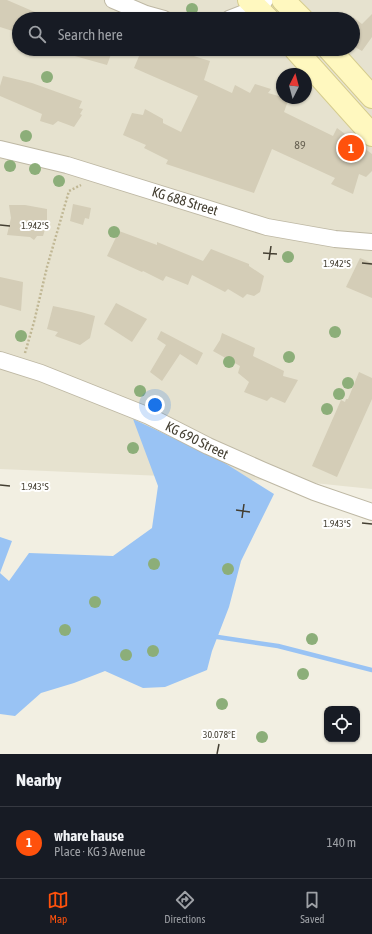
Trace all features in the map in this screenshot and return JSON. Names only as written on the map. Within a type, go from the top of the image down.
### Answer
[{"type":"main road","points":[[283,0],[295,12]]},
{"type":"main road","points":[[301,56],[372,135]]},
{"type":"main road","points":[[335,56],[372,97]]},
{"type":"street","points":[[113,0],[141,12]]},
{"type":"street","points":[[247,12],[260,7]]},
{"type":"street","name":"KG 688 Street","points":[[0,149],[67,165],[267,227],[335,239],[372,242]]},
{"type":"street","name":"KG 690 Street","points":[[0,360],[41,373],[149,416],[208,446],[314,492],[372,512]]},
{"type":"path","points":[[21,367],[34,322],[47,267],[69,191],[102,176]]},
{"type":"shaded area","points":[[0,0],[372,0],[372,489],[304,482],[0,469]]},
{"type":"water","points":[[133,419],[220,460],[274,494],[241,561],[229,607],[212,651],[207,670],[165,687],[143,688],[105,671],[74,683],[41,693],[15,716],[0,714],[0,573],[9,581],[29,553],[113,556],[152,528],[158,486]]},
{"type":"water","points":[[0,537],[12,541],[0,573]]},
{"type":"building","points":[[0,0],[7,0],[35,12],[12,12],[12,31],[0,27]]},
{"type":"building","points":[[372,14],[372,37],[362,51],[360,50],[360,22],[362,24]]},
{"type":"building","points":[[75,56],[110,56],[107,65]]},
{"type":"building","points":[[139,56],[194,56],[210,61],[204,80],[232,93],[235,85],[250,93],[255,84],[271,89],[268,93],[276,95],[276,104],[287,104],[284,112],[333,136],[337,128],[372,154],[372,171],[366,177],[359,174],[353,194],[331,184],[335,178],[272,149],[254,193],[166,164],[168,160],[144,148],[146,145],[123,135],[132,113],[143,115],[145,109],[163,119],[163,123],[181,132],[198,96],[134,68]]},
{"type":"building","points":[[3,76],[32,83],[82,101],[79,108],[83,109],[80,114],[82,115],[74,127],[58,121],[53,125],[40,121],[42,114],[0,96],[0,86]]},
{"type":"building","points":[[73,204],[91,208],[89,219],[85,218],[83,225],[70,221]]},
{"type":"building","points":[[9,205],[25,205],[47,209],[47,223],[43,236],[37,236],[34,240],[30,237],[7,235],[11,218]]},
{"type":"building","points":[[119,231],[157,245],[157,242],[203,261],[211,249],[249,264],[249,266],[264,276],[260,292],[254,296],[247,294],[243,298],[228,289],[225,292],[192,275],[188,285],[166,276],[163,281],[143,271],[142,272],[107,256]]},
{"type":"building","points":[[360,258],[372,263],[372,298],[346,287]]},
{"type":"building","points":[[0,277],[23,282],[21,311],[0,305]]},
{"type":"building","points":[[116,303],[147,319],[132,342],[104,324]]},
{"type":"building","points":[[53,306],[95,316],[90,338],[80,345],[55,336],[58,332],[47,329]]},
{"type":"building","points":[[161,331],[203,353],[197,365],[180,354],[162,381],[150,372],[166,345],[157,339]]},
{"type":"building","points":[[222,333],[255,348],[253,356],[284,371],[283,376],[298,380],[285,403],[271,397],[267,401],[244,392],[249,382],[238,373],[240,366],[213,351],[220,340]]},
{"type":"building","points":[[359,372],[372,378],[372,399],[337,477],[312,466],[341,400],[345,402],[346,399],[348,399]]},
{"type":"waterway","points":[[211,636],[278,646],[372,670]]},
{"type":"place","name":"whare hause","points":[[351,148]]}]
